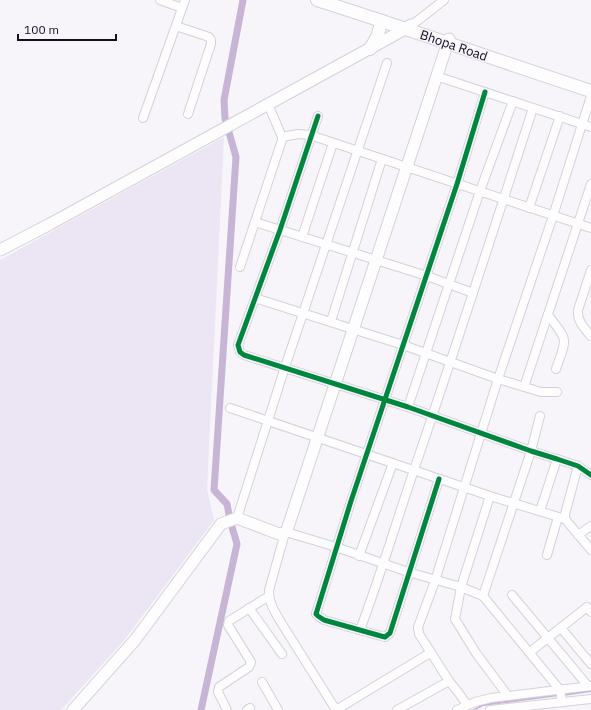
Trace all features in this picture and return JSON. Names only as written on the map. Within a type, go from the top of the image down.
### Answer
[{"type":"main road","name":"Bhopa Road","points":[[317,0],[382,21],[409,27]]},
{"type":"main road","name":"Bhopa Road","points":[[334,0],[591,91]]},
{"type":"main road","points":[[370,49],[377,37],[382,21]]},
{"type":"main road","points":[[0,250],[409,27]]},
{"type":"main road","name":"Bhopa Road","points":[[448,41],[591,84]]},
{"type":"main road","points":[[73,710],[135,640],[221,524],[237,518],[279,534],[285,533],[448,41]]},
{"type":"street","points":[[143,118],[183,4],[160,0]]},
{"type":"street","points":[[409,27],[440,1]]},
{"type":"street","points":[[176,26],[209,37],[211,40],[188,114]]},
{"type":"street","points":[[237,518],[303,312],[387,63]]},
{"type":"street","points":[[436,76],[591,127]]},
{"type":"street","points":[[439,479],[388,636],[385,637],[324,620],[317,615],[336,547],[457,184],[485,92]]},
{"type":"street","points":[[467,706],[430,653],[419,634],[418,627],[435,581],[498,379],[553,216],[581,123],[591,96]]},
{"type":"street","points":[[408,407],[480,191],[513,101]]},
{"type":"street","points":[[240,267],[281,144],[282,137],[268,104]]},
{"type":"street","points":[[360,630],[384,565],[414,470],[434,416],[450,362],[505,199],[533,108]]},
{"type":"street","points":[[318,116],[310,135],[280,230],[238,345],[239,350],[244,355],[408,407],[531,451],[578,466],[591,475]]},
{"type":"street","points":[[529,208],[560,116]]},
{"type":"street","points":[[282,137],[298,134],[310,135],[591,228]]},
{"type":"street","points":[[302,237],[333,143]]},
{"type":"street","points":[[331,322],[382,159]]},
{"type":"street","points":[[524,387],[591,184]]},
{"type":"street","points":[[255,222],[353,252],[473,293]]},
{"type":"street","points":[[591,270],[577,316],[591,336]]},
{"type":"street","points":[[255,298],[404,345],[498,379],[544,393],[557,392]]},
{"type":"street","points":[[548,315],[565,338],[556,369]]},
{"type":"street","points":[[230,408],[514,504],[562,518],[591,550]]},
{"type":"street","points":[[483,596],[531,451],[540,416]]},
{"type":"street","points":[[540,511],[557,459]]},
{"type":"street","points":[[359,556],[393,463]]},
{"type":"street","points":[[547,555],[565,514],[578,466]]},
{"type":"street","points":[[490,496],[461,587],[455,619],[476,653],[508,696]]},
{"type":"street","points":[[578,535],[591,526]]},
{"type":"street","points":[[430,653],[336,710],[278,618],[269,596],[269,590],[285,533],[336,547],[384,565],[435,581],[461,587],[483,596],[530,652],[561,695]]},
{"type":"street","points":[[457,710],[467,706],[490,705],[561,695],[589,686],[512,595]]},
{"type":"street","points":[[227,710],[218,692],[219,687],[251,664],[228,623],[231,619],[269,596]]},
{"type":"street","points":[[530,652],[590,607]]},
{"type":"street","points":[[249,608],[282,654]]},
{"type":"street","points":[[561,628],[591,664]]},
{"type":"street","points":[[397,710],[449,681]]},
{"type":"street","points":[[262,682],[278,710]]},
{"type":"street","points":[[490,705],[508,696],[561,695],[591,699]]},
{"type":"shaded area","points":[[224,137],[207,489],[214,520],[125,639],[61,710],[0,710],[0,260]]},
{"type":"waterway","points":[[201,710],[237,544],[227,504],[214,490],[236,157],[225,118],[224,100],[243,0]]},
{"type":"waterway","points":[[563,695],[591,691]]},
{"type":"waterway","points":[[474,710],[483,705],[559,695]]},
{"type":"cycle path","points":[[439,479],[390,633],[385,637],[324,620],[318,616],[316,614],[351,501],[457,184],[485,92]]},
{"type":"cycle path","points":[[318,116],[280,230],[238,345],[240,352],[244,355],[408,407],[531,451],[578,466],[591,475]]}]
